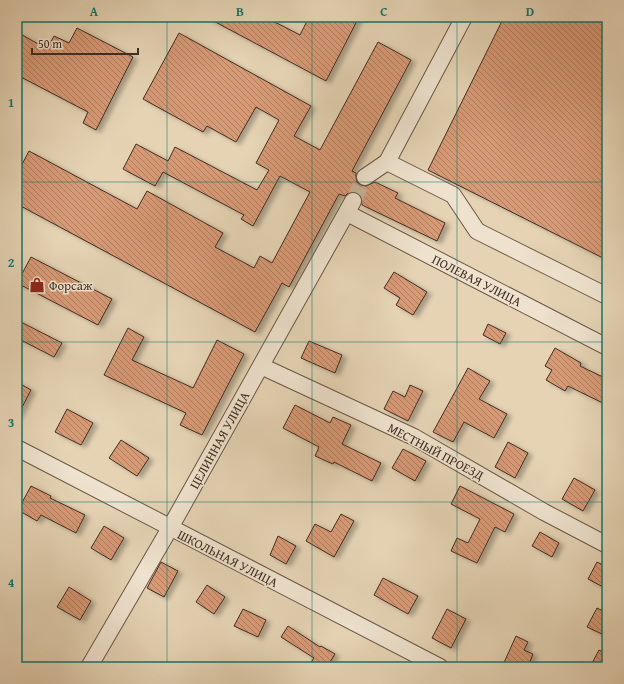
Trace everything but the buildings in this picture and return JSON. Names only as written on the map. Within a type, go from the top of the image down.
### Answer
[{"type":"street","points":[[365,177],[387,162],[464,17]]},
{"type":"street","points":[[387,162],[453,195],[478,231],[607,296]]},
{"type":"street","name":"ПОЛЕВАЯ УЛИЦА","points":[[350,207],[607,347]]},
{"type":"street","name":"ЦЕЛИННАЯ УЛИЦА","points":[[89,667],[170,528],[350,207]]},
{"type":"street","name":"МЕСТНЫЙ ПРОЕЗД","points":[[261,366],[414,437],[544,512],[607,545]]},
{"type":"street","name":"ШКОЛЬНАЯ УЛИЦА","points":[[17,448],[440,667]]},
{"type":"tunnel","points":[[353,201],[365,177]]},
{"type":"place","name":"Форсаж","points":[[37,285]]}]
